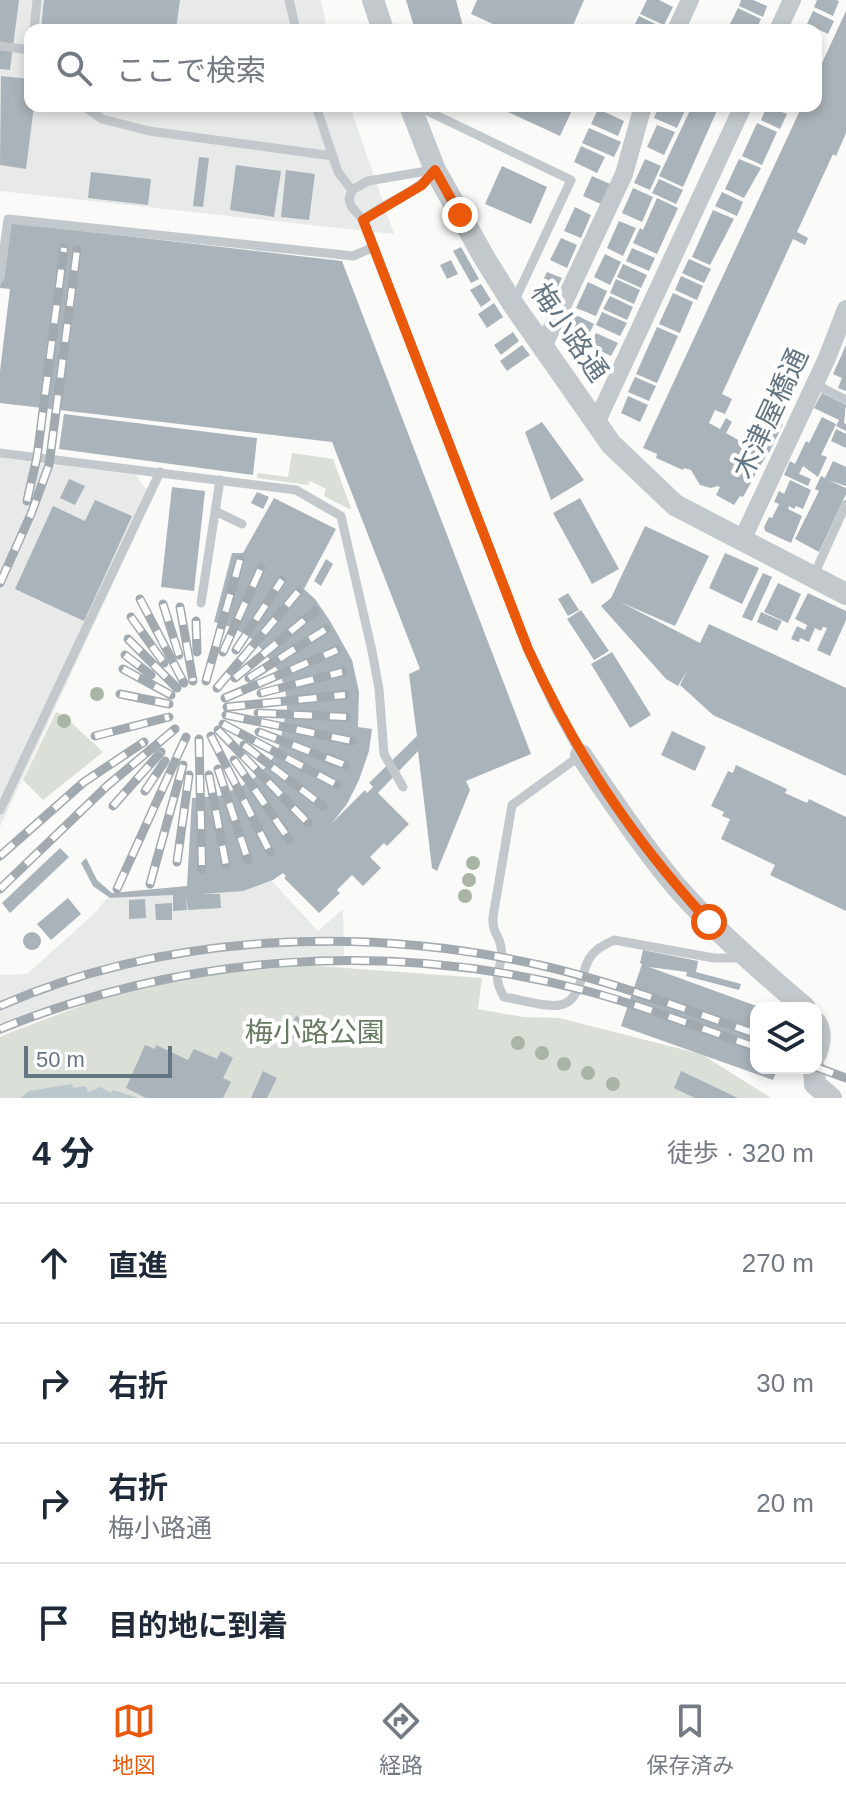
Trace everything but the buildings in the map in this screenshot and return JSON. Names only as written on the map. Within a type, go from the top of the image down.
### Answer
[{"type":"street","points":[[373,0],[381,24]]},
{"type":"street","points":[[679,24],[690,0]]},
{"type":"street","points":[[781,24],[792,0]]},
{"type":"street","name":"梅小路通","points":[[412,112],[435,170],[513,304],[596,423],[630,463],[675,505],[846,594]]},
{"type":"street","points":[[543,347],[624,174],[641,112]]},
{"type":"street","points":[[596,423],[740,112]]},
{"type":"street","name":"木津屋橋通","points":[[742,540],[815,384],[846,309]]},
{"type":"street","points":[[581,755],[631,828],[677,886],[709,922],[798,1002]]},
{"type":"street","points":[[814,1074],[815,1084],[831,1098]]},
{"type":"lane","points":[[35,24],[37,0]]},
{"type":"lane","points":[[289,0],[295,24]]},
{"type":"lane","points":[[0,46],[24,49]]},
{"type":"lane","points":[[92,112],[102,119],[138,129],[333,156]]},
{"type":"lane","points":[[318,112],[338,172],[352,190]]},
{"type":"lane","points":[[429,112],[571,180],[513,304]]},
{"type":"lane","points":[[435,170],[368,181],[352,190],[349,199],[363,220],[374,247],[528,649],[581,755],[512,805],[493,917],[492,930],[501,947],[495,982],[504,997],[559,1006],[569,1001],[576,992],[590,956],[599,947],[614,940],[714,958],[749,958]]},
{"type":"lane","points":[[363,220],[422,185],[435,170]]},
{"type":"lane","points":[[0,278],[8,219],[353,256],[374,247]]},
{"type":"lane","points":[[815,384],[846,400]]},
{"type":"lane","points":[[0,453],[296,490],[341,516],[374,664],[384,754],[403,787]]},
{"type":"lane","points":[[0,810],[160,472]]},
{"type":"lane","points":[[201,603],[220,480]]},
{"type":"lane","points":[[813,577],[846,504]]},
{"type":"lane","points":[[217,512],[242,524]]},
{"type":"shaded area","points":[[0,0],[321,0],[326,24],[24,24],[24,112],[352,112],[394,234],[0,191]]},
{"type":"shaded area","points":[[0,458],[136,475],[144,487],[155,493],[0,827]]},
{"type":"shaded area","points":[[272,881],[318,931],[343,909],[344,964],[280,966],[174,979],[90,999],[0,1035],[0,975],[27,974],[96,912],[106,899],[243,890]]},
{"type":"shaded area","points":[[72,1084],[73,1088],[86,1086],[88,1092],[101,1087],[111,1093],[113,1090],[138,1098],[20,1098],[29,1091]]},
{"type":"green space","points":[[292,453],[333,459],[351,508],[324,496],[326,489],[310,481],[308,485],[257,478],[258,473],[288,477]]},
{"type":"green space","points":[[56,712],[103,752],[43,800],[23,780]]},
{"type":"green space","name":"梅小路公園","points":[[305,965],[482,978],[478,1009],[523,1017],[559,1018],[701,1054],[771,1098],[0,1098],[0,1037],[9,1033],[104,997],[199,976]]},
{"type":"railway","points":[[27,501],[37,457],[64,248]]},
{"type":"railway","points":[[0,583],[49,465],[77,250]]},
{"type":"railway","points":[[206,681],[240,560]]},
{"type":"railway","points":[[223,652],[261,568]]},
{"type":"railway","points":[[236,650],[282,580]]},
{"type":"railway","points":[[217,688],[298,592]]},
{"type":"railway","points":[[140,599],[184,683]]},
{"type":"railway","points":[[163,604],[179,655]]},
{"type":"railway","points":[[180,607],[193,681]]},
{"type":"railway","points":[[235,678],[315,611]]},
{"type":"railway","points":[[131,617],[164,663]]},
{"type":"railway","points":[[196,621],[197,652]]},
{"type":"railway","points":[[249,678],[326,629]]},
{"type":"railway","points":[[128,639],[177,688]]},
{"type":"railway","points":[[225,698],[337,650]]},
{"type":"railway","points":[[125,655],[151,675]]},
{"type":"railway","points":[[123,669],[171,695]]},
{"type":"railway","points":[[261,693],[342,672]]},
{"type":"railway","points":[[120,694],[169,704]]},
{"type":"railway","points":[[227,707],[345,695]]},
{"type":"railway","points":[[258,713],[346,717]]},
{"type":"railway","points":[[226,715],[352,741]]},
{"type":"railway","points":[[95,736],[169,717]]},
{"type":"railway","points":[[223,724],[337,785]]},
{"type":"railway","points":[[0,889],[107,786],[175,729]]},
{"type":"railway","points":[[218,730],[308,823]]},
{"type":"railway","points":[[259,732],[345,765]]},
{"type":"railway","points":[[211,736],[270,852]]},
{"type":"railway","points":[[117,889],[186,737]]},
{"type":"railway","points":[[199,739],[202,869]]},
{"type":"railway","points":[[0,856],[84,782],[144,742]]},
{"type":"railway","points":[[244,745],[323,806]]},
{"type":"railway","points":[[113,806],[161,752]]},
{"type":"railway","points":[[234,760],[289,839]]},
{"type":"railway","points":[[145,791],[165,761]]},
{"type":"railway","points":[[150,884],[183,765]]},
{"type":"railway","points":[[218,769],[248,860]]},
{"type":"railway","points":[[177,862],[189,775]]},
{"type":"railway","points":[[209,775],[226,865]]},
{"type":"railway","points":[[0,1006],[65,981],[132,963],[200,950],[270,943],[341,941],[411,945],[548,967],[627,989],[750,1032]]},
{"type":"railway","points":[[0,1029],[70,1004],[142,984],[215,971],[288,963],[362,961],[436,964],[510,974],[583,990],[750,1045]]},
{"type":"railway","points":[[822,1069],[846,1078]]},
{"type":"route","points":[[460,215],[435,170],[422,185],[363,220],[528,649],[553,704],[581,755],[631,828],[709,922]]}]
